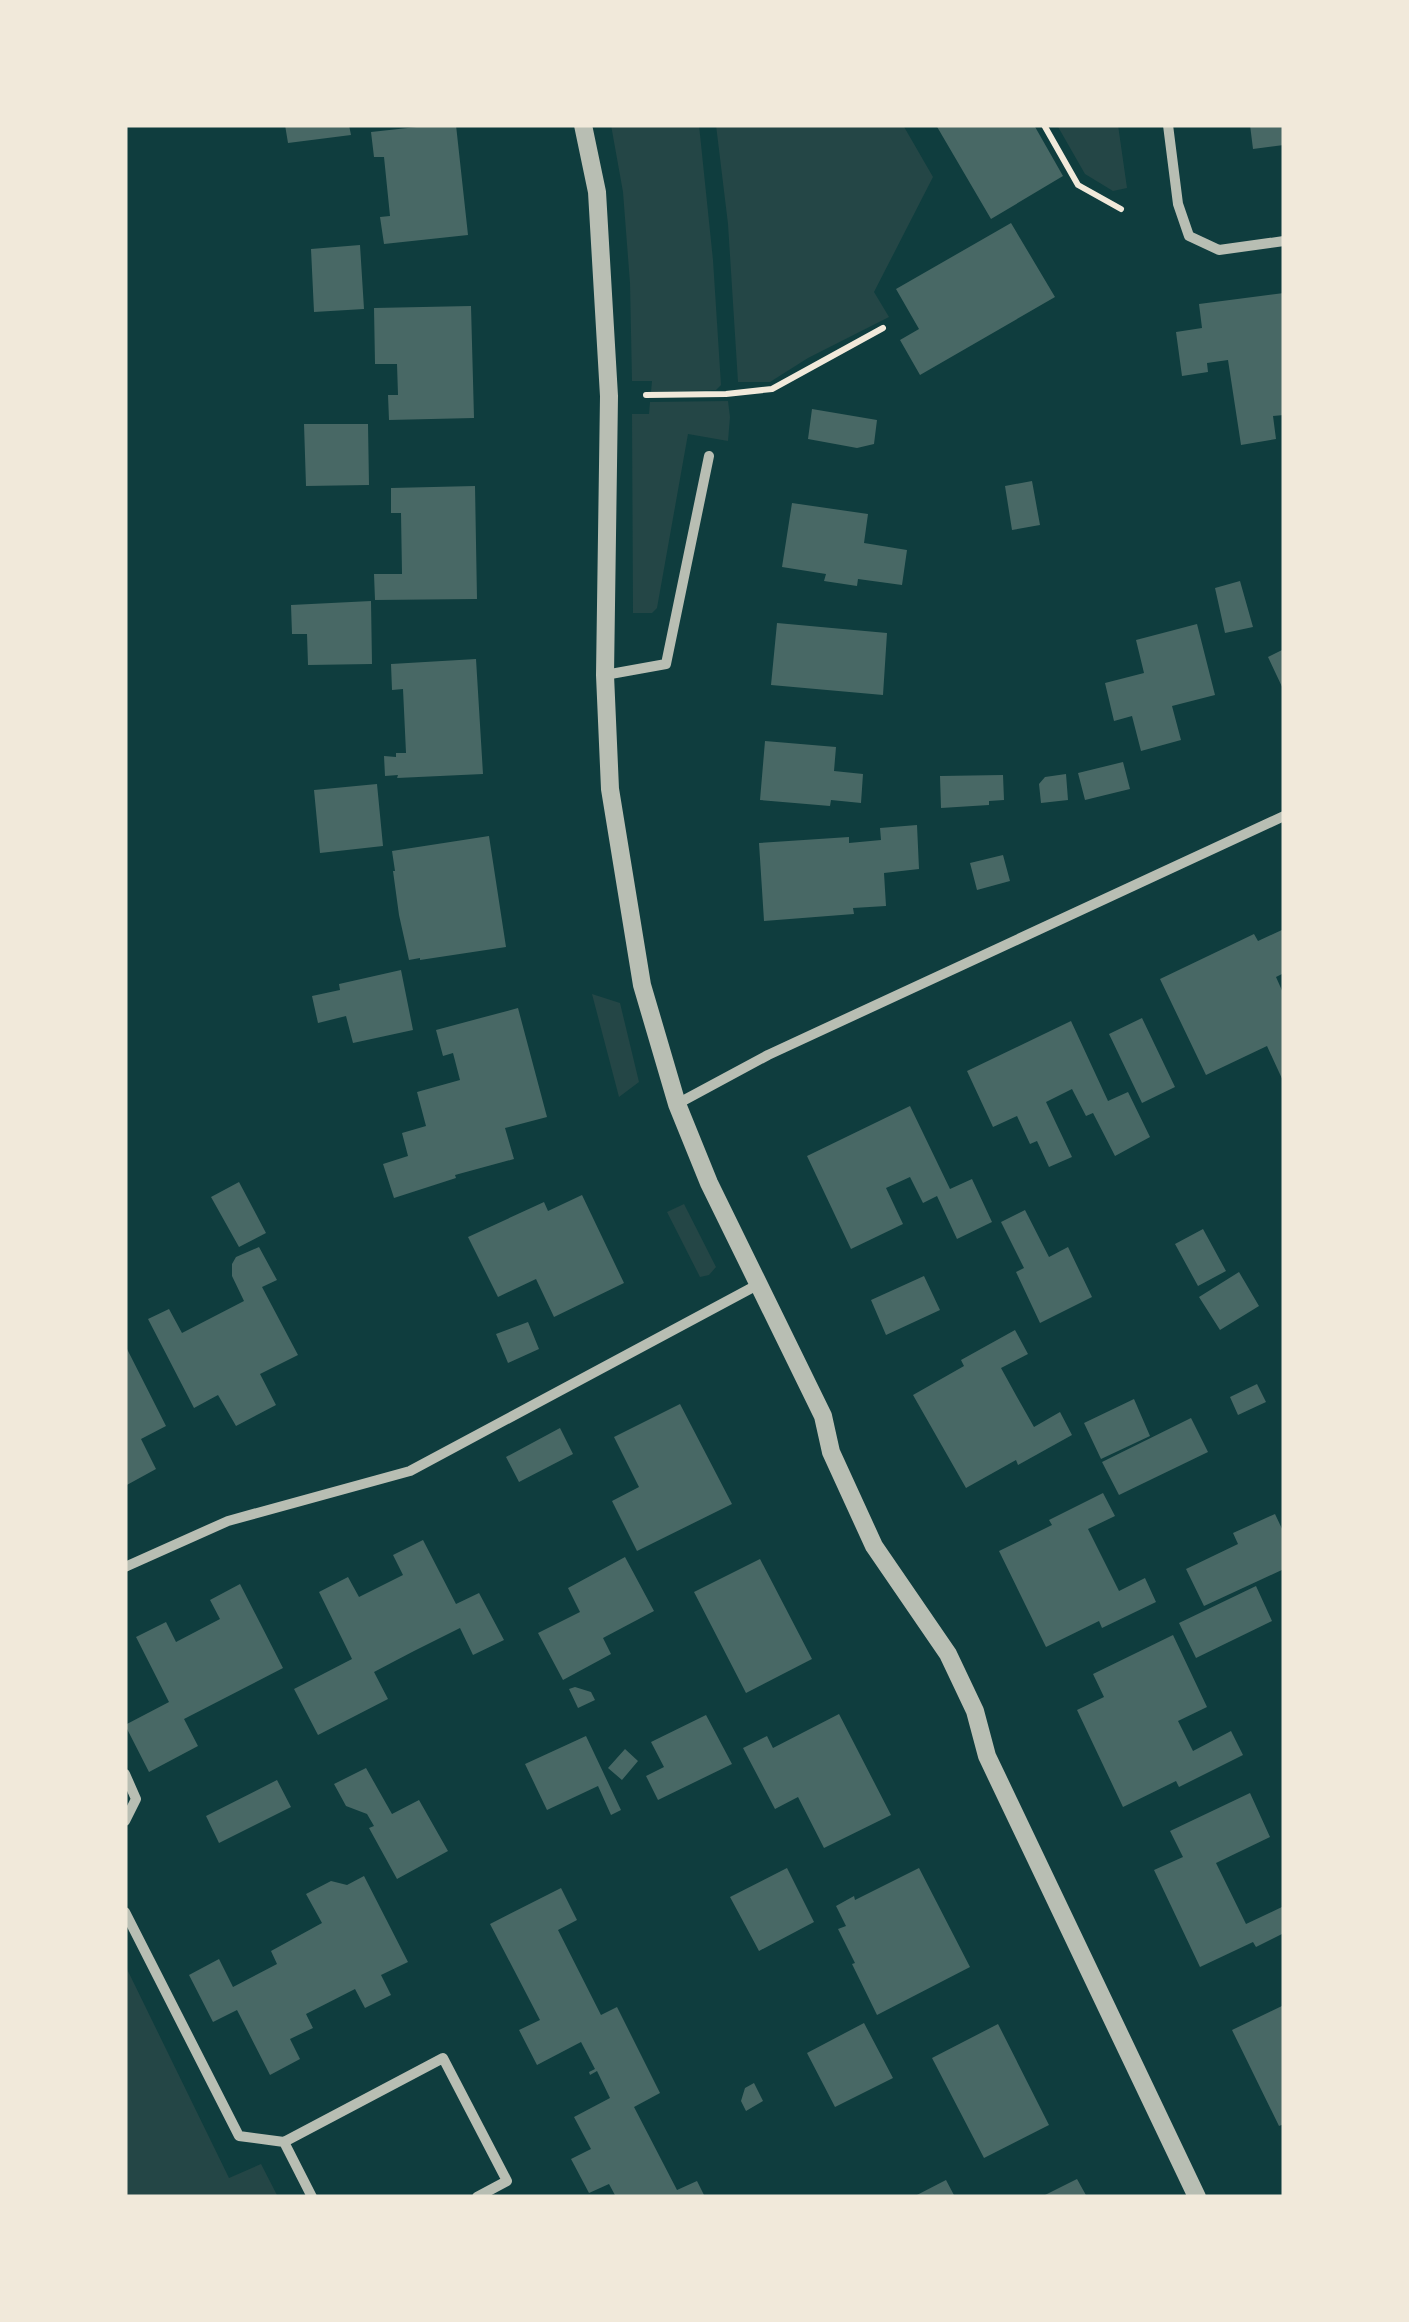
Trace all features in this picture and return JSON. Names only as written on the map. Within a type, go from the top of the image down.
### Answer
[{"type":"street","points":[[583,125],[596,192],[610,396],[605,675],[610,789],[642,986],[678,1104],[709,1182],[823,1416],[831,1452],[874,1546],[948,1654],[975,1711],[987,1756],[1197,2197]]},
{"type":"street","points":[[1168,125],[1178,204],[1190,236],[1219,250],[1284,241]]},
{"type":"street","points":[[605,675],[666,664],[709,456]]},
{"type":"street","points":[[678,1104],[768,1055],[1284,816]]},
{"type":"street","points":[[125,1566],[228,1521],[410,1471],[759,1284]]},
{"type":"street","points":[[125,1774],[136,1798],[125,1822]]},
{"type":"street","points":[[125,1912],[239,2136],[284,2142],[443,2058],[507,2181],[476,2197]]},
{"type":"street","points":[[284,2142],[312,2197]]},
{"type":"path","points":[[1044,125],[1078,185],[1120,209]]},
{"type":"path","points":[[610,396],[726,394],[772,389],[884,328]]},
{"type":"shaded area","points":[[611,125],[699,125],[713,260],[721,385],[716,390],[651,392],[652,381],[632,381],[623,192]]},
{"type":"shaded area","points":[[716,125],[903,125],[933,177],[874,292],[889,317],[770,382],[738,382],[728,224]]},
{"type":"shaded area","points":[[1057,125],[1118,125],[1127,188],[1113,191],[1085,174]]},
{"type":"shaded area","points":[[728,401],[728,441],[688,434],[657,608],[652,613],[633,613],[632,414],[649,414],[650,402]]},
{"type":"shaded area","points":[[592,994],[620,1003],[639,1082],[619,1097]]},
{"type":"shaded area","points":[[684,1204],[716,1267],[709,1275],[700,1277],[667,1212]]},
{"type":"shaded area","points":[[125,1965],[229,2178],[261,2164],[278,2197],[125,2197]]},
{"type":"building","points":[[285,125],[349,125],[351,135],[288,143]]},
{"type":"building","points":[[456,125],[468,235],[384,244],[380,217],[390,216],[384,157],[374,157],[371,132]]},
{"type":"building","points":[[936,125],[1034,125],[1063,176],[991,219]]},
{"type":"building","points":[[1250,125],[1284,125],[1284,145],[1253,149]]},
{"type":"building","points":[[1011,223],[1055,297],[920,375],[900,340],[919,329],[896,289]]},
{"type":"building","points":[[360,245],[364,309],[314,312],[311,249]]},
{"type":"building","points":[[1284,293],[1284,415],[1273,416],[1276,439],[1241,445],[1228,360],[1207,363],[1208,372],[1182,376],[1176,332],[1202,328],[1199,304]]},
{"type":"building","points":[[471,306],[474,418],[389,420],[388,395],[398,395],[397,364],[375,364],[374,308]]},
{"type":"building","points":[[812,409],[877,420],[874,444],[857,448],[808,439]]},
{"type":"building","points":[[304,424],[368,424],[369,485],[306,486]]},
{"type":"building","points":[[1032,481],[1040,525],[1012,530],[1005,486]]},
{"type":"building","points":[[475,486],[477,599],[375,600],[374,574],[402,574],[401,513],[391,513],[391,488]]},
{"type":"building","points":[[792,503],[868,514],[864,543],[907,550],[902,585],[858,579],[857,586],[824,581],[826,574],[782,567]]},
{"type":"building","points":[[1240,581],[1253,627],[1225,633],[1215,588]]},
{"type":"building","points":[[371,601],[372,664],[308,665],[307,634],[292,634],[291,605]]},
{"type":"building","points":[[777,623],[887,633],[883,695],[771,685]]},
{"type":"building","points":[[1197,624],[1215,695],[1172,706],[1181,740],[1141,751],[1132,716],[1114,721],[1105,683],[1144,673],[1136,640]]},
{"type":"building","points":[[1284,649],[1284,691],[1268,657]]},
{"type":"building","points":[[476,659],[483,774],[385,776],[384,756],[406,753],[403,689],[392,690],[391,664]]},
{"type":"building","points":[[765,741],[836,747],[834,771],[863,774],[861,803],[831,800],[830,806],[760,800]]},
{"type":"building","points":[[1123,762],[1130,789],[1085,800],[1078,773]]},
{"type":"building","points":[[1066,774],[1068,800],[1041,803],[1039,784],[1045,777]]},
{"type":"building","points":[[1003,775],[1004,800],[989,801],[989,805],[941,808],[940,776]]},
{"type":"building","points":[[377,784],[383,846],[320,853],[314,790]]},
{"type":"building","points":[[917,825],[919,869],[884,873],[886,906],[853,908],[854,914],[764,921],[759,843],[849,837],[849,843],[881,840],[880,828]]},
{"type":"building","points":[[489,836],[506,947],[409,960],[392,851]]},
{"type":"building","points":[[1003,855],[1010,881],[977,890],[970,863]]},
{"type":"building","points":[[1284,929],[1284,973],[1276,977],[1284,995],[1284,1083],[1267,1046],[1206,1075],[1160,979],[1254,934],[1258,941]]},
{"type":"building","points":[[401,970],[413,1030],[353,1043],[346,1016],[318,1023],[312,996],[340,990],[339,984]]},
{"type":"building","points":[[518,1008],[547,1117],[505,1128],[514,1159],[455,1175],[456,1178],[394,1198],[383,1164],[408,1156],[402,1133],[426,1126],[417,1092],[460,1080],[453,1053],[443,1056],[436,1030]]},
{"type":"building","points":[[1142,1018],[1175,1087],[1142,1103],[1109,1034]]},
{"type":"building","points":[[1071,1021],[1108,1101],[1128,1092],[1150,1137],[1115,1156],[1093,1113],[1086,1116],[1072,1089],[1046,1102],[1072,1157],[1049,1167],[1037,1141],[1030,1144],[1017,1116],[993,1127],[967,1071]]},
{"type":"building","points":[[910,1106],[950,1189],[972,1179],[992,1222],[957,1239],[937,1196],[923,1203],[910,1177],[886,1188],[903,1224],[851,1249],[807,1156]]},
{"type":"building","points":[[239,1182],[266,1233],[239,1247],[211,1197]]},
{"type":"building","points":[[582,1195],[624,1283],[554,1317],[536,1279],[498,1297],[468,1237],[544,1202],[548,1211]]},
{"type":"building","points":[[1025,1210],[1049,1257],[1068,1247],[1092,1297],[1040,1323],[1016,1272],[1024,1268],[1001,1222]]},
{"type":"building","points":[[1203,1229],[1226,1271],[1198,1286],[1175,1244]]},
{"type":"building","points":[[259,1247],[277,1280],[262,1287],[298,1355],[260,1374],[276,1405],[236,1426],[218,1395],[194,1408],[148,1319],[169,1309],[182,1333],[244,1301],[232,1276],[232,1264],[236,1257]]},
{"type":"building","points":[[1239,1272],[1259,1306],[1220,1330],[1199,1297]]},
{"type":"building","points":[[924,1276],[940,1310],[886,1335],[871,1300]]},
{"type":"building","points":[[528,1322],[539,1349],[508,1363],[496,1334]]},
{"type":"building","points":[[1015,1330],[1028,1354],[1001,1368],[1034,1427],[1060,1412],[1072,1435],[966,1488],[913,1395],[964,1366],[961,1360]]},
{"type":"building","points":[[125,1345],[166,1426],[141,1439],[156,1469],[125,1486]]},
{"type":"building","points":[[1257,1384],[1266,1402],[1238,1415],[1230,1397]]},
{"type":"building","points":[[1134,1399],[1150,1436],[1101,1459],[1084,1423]]},
{"type":"building","points":[[680,1404],[732,1504],[637,1551],[612,1501],[639,1487],[614,1437]]},
{"type":"building","points":[[1191,1418],[1208,1452],[1119,1495],[1102,1462]]},
{"type":"building","points":[[560,1428],[573,1454],[519,1482],[506,1457]]},
{"type":"building","points":[[1103,1493],[1115,1516],[1088,1529],[1119,1591],[1145,1578],[1156,1602],[1102,1628],[1099,1621],[1046,1647],[999,1551],[1052,1525],[1049,1520]]},
{"type":"building","points":[[1275,1514],[1284,1533],[1284,1569],[1204,1606],[1186,1569],[1238,1544],[1233,1533]]},
{"type":"building","points":[[423,1540],[456,1604],[479,1593],[504,1640],[473,1655],[460,1628],[414,1651],[374,1672],[388,1699],[318,1735],[294,1689],[352,1659],[319,1592],[348,1577],[359,1597],[403,1575],[393,1555]]},
{"type":"building","points":[[625,1557],[654,1611],[603,1638],[611,1654],[563,1680],[538,1633],[580,1612],[568,1588]]},
{"type":"building","points":[[760,1559],[812,1659],[746,1693],[694,1592]]},
{"type":"building","points":[[240,1584],[283,1668],[184,1719],[198,1746],[149,1772],[125,1725],[169,1702],[136,1637],[166,1622],[176,1642],[220,1619],[210,1600]]},
{"type":"building","points":[[1256,1586],[1272,1621],[1196,1658],[1179,1623]]},
{"type":"building","points":[[1173,1635],[1207,1707],[1178,1721],[1193,1751],[1231,1731],[1243,1755],[1179,1787],[1176,1781],[1123,1807],[1077,1710],[1104,1697],[1093,1674]]},
{"type":"building","points":[[569,1689],[591,1692],[595,1700],[578,1708]]},
{"type":"building","points":[[839,1714],[891,1815],[824,1848],[798,1797],[775,1809],[743,1748],[767,1736],[773,1748]]},
{"type":"building","points":[[706,1715],[732,1764],[658,1800],[646,1776],[664,1767],[651,1742]]},
{"type":"building","points":[[586,1736],[621,1810],[611,1815],[598,1786],[547,1810],[525,1764]]},
{"type":"building","points":[[625,1749],[638,1761],[622,1780],[608,1768]]},
{"type":"building","points":[[366,1768],[392,1814],[419,1800],[448,1851],[397,1879],[369,1828],[374,1826],[367,1814],[346,1806],[334,1784]]},
{"type":"building","points":[[277,1780],[291,1807],[219,1843],[206,1816]]},
{"type":"building","points":[[1250,1793],[1270,1837],[1216,1863],[1246,1924],[1284,1906],[1284,1933],[1256,1947],[1253,1942],[1200,1967],[1154,1870],[1183,1857],[1170,1831]]},
{"type":"building","points":[[787,1868],[814,1922],[759,1951],[730,1897]]},
{"type":"building","points":[[919,1868],[970,1967],[877,2015],[838,1929],[846,1926],[836,1906]]},
{"type":"building","points":[[364,1876],[408,1962],[381,1975],[391,1995],[365,2008],[355,1989],[306,2014],[313,2028],[290,2039],[300,2059],[270,2075],[237,2010],[213,2022],[189,1975],[219,1959],[233,1987],[277,1964],[271,1951],[322,1923],[306,1894],[331,1881],[347,1885]]},
{"type":"building","points":[[561,1888],[577,1920],[558,1930],[601,2015],[617,2007],[660,2093],[634,2107],[677,2190],[697,2181],[705,2197],[616,2197],[609,2184],[589,2193],[571,2159],[591,2149],[574,2117],[610,2098],[597,2071],[590,2075],[595,2069],[581,2042],[537,2065],[519,2030],[540,2020],[490,1924]]},
{"type":"building","points":[[1284,2005],[1284,2124],[1279,2126],[1232,2030]]},
{"type":"building","points":[[864,2023],[893,2078],[835,2107],[807,2053]]},
{"type":"building","points":[[998,2024],[1049,2125],[984,2158],[932,2058]]},
{"type":"building","points":[[754,2083],[763,2101],[746,2111],[741,2101],[745,2088]]},
{"type":"building","points":[[1077,2179],[1087,2197],[1041,2197]]},
{"type":"building","points":[[946,2180],[955,2197],[913,2197]]}]
